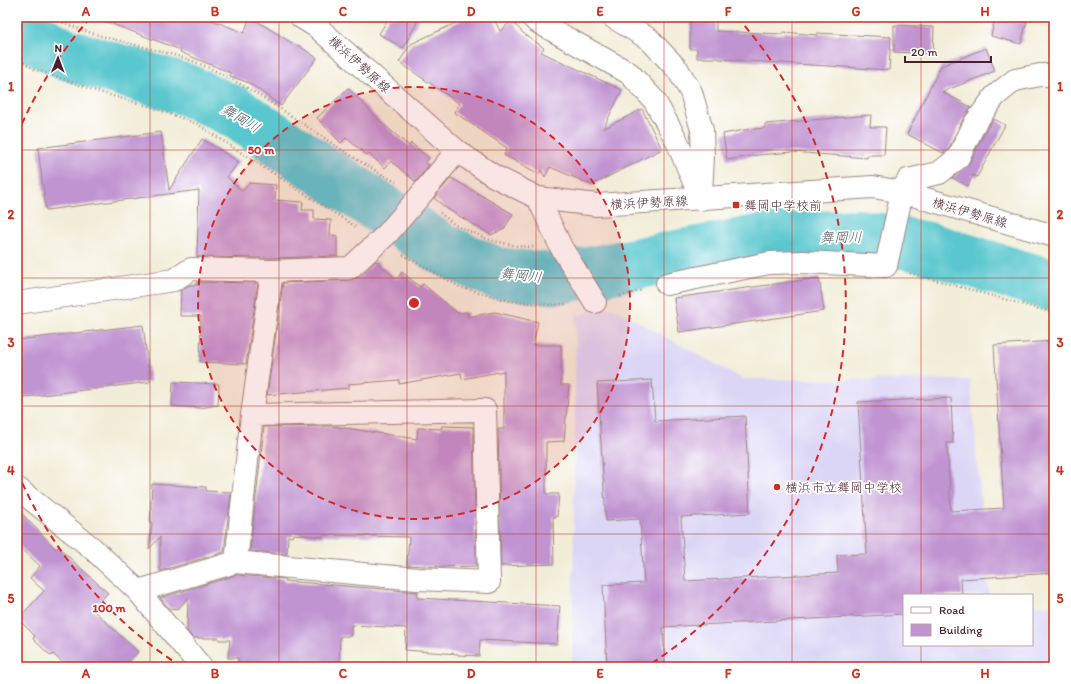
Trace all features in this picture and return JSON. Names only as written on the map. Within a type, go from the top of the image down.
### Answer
[{"type":"street","name":"横浜伊勢原線","points":[[301,17],[317,27],[457,151],[494,176],[538,198],[597,205],[873,187],[902,192],[1054,236]]},
{"type":"street","points":[[532,17],[536,22],[629,73],[654,100],[676,139],[701,199]]},
{"type":"street","points":[[613,17],[649,39],[678,70],[691,92],[702,130],[701,199]]},
{"type":"street","points":[[667,284],[769,263],[887,262],[896,215],[902,192],[908,180],[939,174],[958,158],[975,123],[995,96],[1015,80],[1040,75],[1054,75]]},
{"type":"street","points":[[17,303],[174,280],[191,268],[272,271],[350,268],[383,237],[416,201],[457,151]]},
{"type":"street","points":[[538,198],[563,250],[592,297]]},
{"type":"street","points":[[236,562],[252,415],[272,271]]},
{"type":"street","points":[[138,590],[236,562],[418,579],[489,582],[485,410],[252,415]]},
{"type":"street","points":[[17,488],[92,548],[138,590],[201,667]]},
{"type":"path","points":[[52,17],[65,24],[204,66],[252,92],[371,169],[404,186],[416,201],[455,225],[490,240],[517,246],[563,250]]},
{"type":"path","points":[[17,58],[34,69],[99,92],[152,107],[197,124],[383,237],[460,287],[510,301],[550,305],[667,284]]},
{"type":"path","points":[[887,262],[1054,313]]},
{"type":"shaded area","name":"横浜市立舞岡中学校","points":[[613,308],[743,379],[970,380],[989,594],[903,594],[903,646],[1033,646],[1033,606],[1054,605],[1054,667],[572,667],[576,315]]},
{"type":"building","points":[[100,17],[205,17],[244,33],[250,17],[317,58],[281,106],[249,83],[230,76],[231,73],[180,52],[181,50],[99,19]]},
{"type":"building","points":[[389,17],[420,17],[403,48],[379,34]]},
{"type":"building","points":[[468,17],[493,17],[500,31],[512,21],[523,33],[544,48],[541,52],[622,90],[603,129],[642,109],[662,149],[592,185],[550,167],[545,177],[541,170],[539,174],[504,155],[507,148],[454,112],[460,104],[399,62],[411,44]]},
{"type":"building","points":[[690,17],[716,17],[716,31],[783,34],[783,32],[817,35],[817,33],[891,37],[889,70],[719,58],[697,58],[697,49],[690,49]]},
{"type":"building","points":[[995,17],[1028,17],[1021,44],[991,36]]},
{"type":"building","points":[[894,25],[934,27],[933,54],[894,52]]},
{"type":"building","points":[[986,48],[995,71],[942,92],[971,107],[964,117],[948,150],[943,153],[907,134],[941,66]]},
{"type":"building","points":[[348,88],[381,122],[409,146],[411,143],[429,158],[425,163],[429,165],[416,182],[391,161],[385,168],[368,153],[367,155],[346,138],[341,143],[317,118]]},
{"type":"building","points":[[871,115],[870,127],[886,127],[884,155],[867,155],[867,158],[793,152],[758,155],[727,160],[723,134],[765,128],[765,124]]},
{"type":"building","points":[[994,119],[1005,125],[977,177],[973,175],[968,186],[952,178],[969,164],[986,130]]},
{"type":"building","points":[[161,132],[169,190],[202,139],[239,162],[227,177],[242,191],[249,183],[276,185],[275,200],[303,202],[302,210],[314,210],[314,219],[331,220],[330,235],[337,236],[337,256],[272,258],[197,257],[199,190],[46,210],[38,148]]},
{"type":"building","points":[[451,178],[513,214],[504,229],[491,235],[446,208],[434,198]]},
{"type":"building","points":[[376,261],[397,279],[402,272],[420,287],[423,284],[457,313],[467,312],[468,317],[495,312],[538,322],[533,345],[561,345],[561,385],[569,385],[564,441],[546,442],[546,494],[559,494],[557,517],[553,517],[554,564],[501,566],[498,429],[504,429],[504,371],[462,379],[461,373],[399,384],[399,380],[349,384],[349,388],[267,395],[283,283],[351,280],[360,277]]},
{"type":"building","points":[[819,278],[824,311],[679,332],[674,298]]},
{"type":"building","points":[[197,282],[258,283],[246,364],[200,362],[201,316],[180,316],[181,290],[190,285],[197,285]]},
{"type":"building","points":[[143,325],[150,382],[17,398],[17,340]]},
{"type":"building","points":[[1054,341],[1054,573],[961,579],[962,594],[903,594],[903,614],[663,627],[665,667],[607,667],[603,585],[644,583],[640,519],[606,521],[597,383],[652,380],[655,421],[745,416],[750,513],[681,517],[685,581],[838,573],[837,555],[867,554],[858,402],[951,398],[953,443],[947,443],[951,511],[1004,508],[994,345]]},
{"type":"building","points":[[173,382],[219,384],[218,405],[200,408],[172,406]]},
{"type":"building","points":[[332,426],[417,439],[418,428],[441,429],[442,426],[473,427],[476,566],[441,567],[407,565],[409,537],[323,535],[323,537],[293,534],[292,537],[288,536],[287,554],[250,551],[264,427]]},
{"type":"building","points":[[152,484],[206,487],[206,491],[231,492],[224,552],[160,571],[160,537],[149,549],[152,523],[150,523]]},
{"type":"building","points":[[17,509],[56,549],[58,547],[108,593],[92,609],[138,652],[124,667],[68,667],[53,654],[51,656],[33,639],[35,636],[18,619],[44,591],[30,578],[40,566],[17,544]]},
{"type":"building","points":[[237,575],[285,579],[285,581],[418,592],[417,598],[560,606],[557,644],[480,640],[479,656],[458,655],[405,650],[406,628],[351,625],[351,636],[340,636],[339,667],[238,667],[238,658],[228,658],[230,640],[219,640],[219,638],[193,638],[187,631],[188,598],[178,609],[169,608],[160,598]]},
{"type":"waterway","name":"舞岡川","points":[[17,27],[62,53],[187,90],[235,112],[440,248],[496,273],[555,279],[767,239],[859,235],[924,247],[1054,286]]},
{"type":"place","name":"舞岡中学校前","points":[[736,205]]},
{"type":"place","name":"横浜市立舞岡中学校","points":[[777,487]]}]
